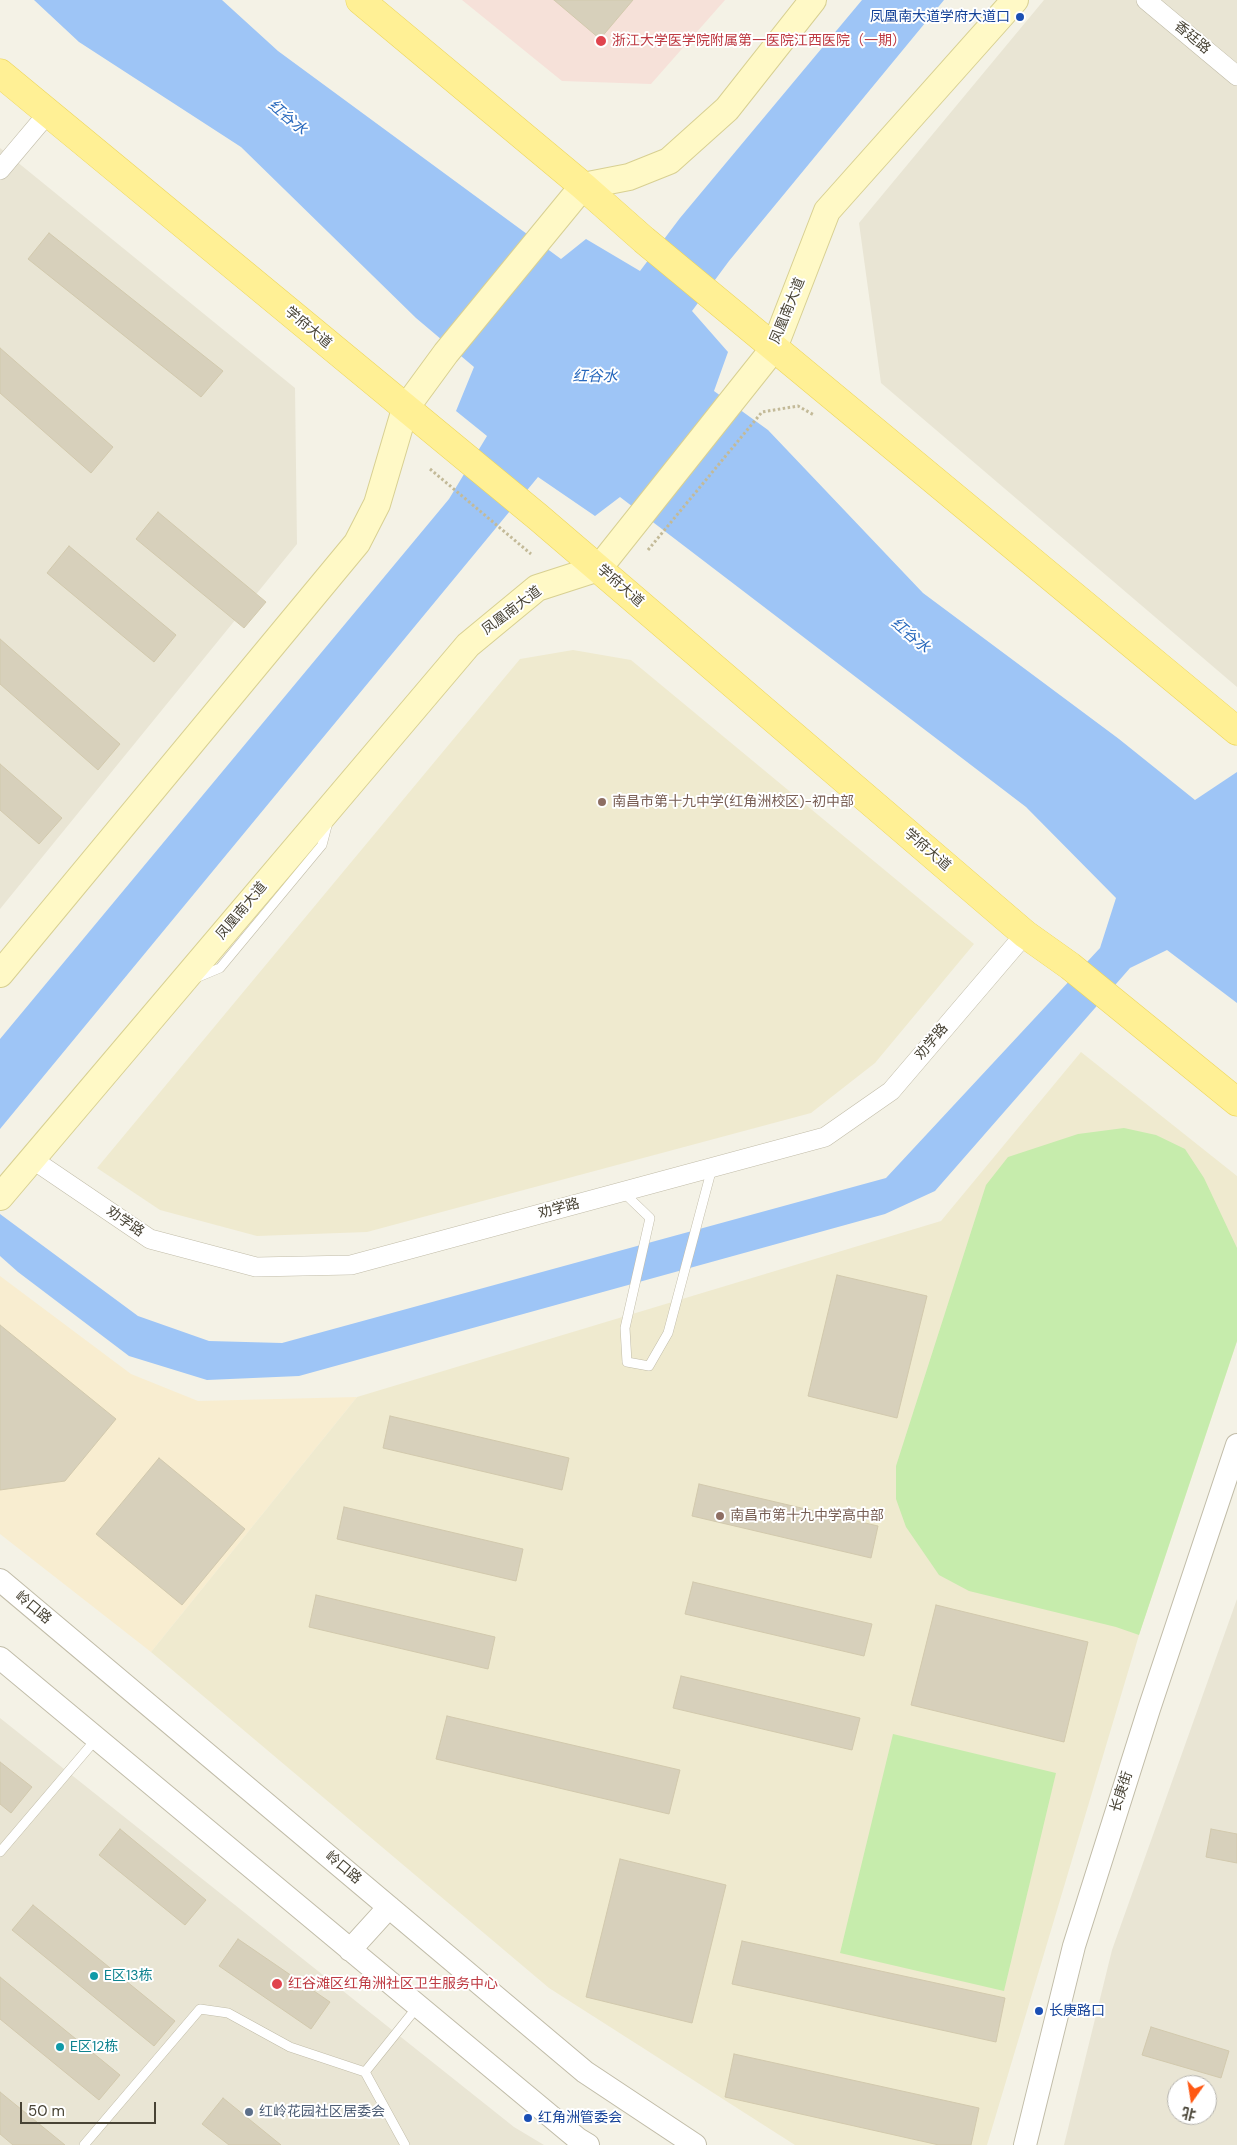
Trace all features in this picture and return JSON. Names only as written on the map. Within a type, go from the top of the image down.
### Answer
[{"type":"main road","points":[[360,0],[583,186],[644,240],[1237,731]]},
{"type":"main road","points":[[0,974],[357,544],[377,504],[405,409],[446,352],[583,186],[629,177],[669,161],[727,109],[813,0]]},
{"type":"main road","name":"凤凰南大道","points":[[0,1197],[468,645],[537,588],[599,568],[774,348],[827,211],[1015,0]]},
{"type":"main road","name":"学府大道","points":[[0,73],[599,568],[1024,934],[1070,966],[1237,1102]]},
{"type":"street","name":"香廷路","points":[[1146,0],[1237,76]]},
{"type":"street","points":[[0,170],[48,112]]},
{"type":"street","name":"劝学路","points":[[32,1159],[150,1239],[256,1267],[351,1265],[622,1192],[710,1175],[825,1137],[890,1091],[1024,934]]},
{"type":"street","name":"长庚街","points":[[1025,2145],[1074,1946],[1149,1709],[1237,1445]]},
{"type":"street","name":"岭口路","points":[[0,1580],[584,2072],[695,2145]]},
{"type":"street","points":[[0,1658],[578,2139],[588,2145]]},
{"type":"street","points":[[350,1950],[389,1907]]},
{"type":"lane","points":[[622,1192],[650,1218],[625,1328],[627,1362],[649,1366],[668,1332],[710,1175]]},
{"type":"lane","points":[[0,1852],[97,1738]]},
{"type":"lane","points":[[365,2072],[418,2006]]},
{"type":"lane","points":[[84,2145],[200,2009],[228,2013],[290,2047],[365,2072],[404,2145]]},
{"type":"path","points":[[648,550],[762,412],[798,406],[814,415]]},
{"type":"path","points":[[430,469],[531,554]]},
{"type":"shaded area","name":"浙江大学医学院附属第一医院江西医院（一期）","points":[[462,0],[725,0],[651,84],[562,81]]},
{"type":"shaded area","points":[[1044,0],[1237,0],[1237,687],[881,383],[859,223]]},
{"type":"shaded area","points":[[0,148],[295,388],[297,544],[0,909]]},
{"type":"shaded area","name":"南昌市第十九中学(红角洲校区)-初中部","points":[[573,650],[631,660],[974,944],[875,1063],[811,1113],[367,1232],[257,1236],[160,1210],[97,1168],[520,659]]},
{"type":"shaded area","name":"南昌市第十九中学高中部","points":[[1081,1052],[1237,1176],[1237,1341],[1139,1635],[987,2145],[795,2145],[549,1988],[151,1652],[357,1397],[941,1221]]},
{"type":"shaded area","points":[[0,1276],[131,1374],[198,1401],[357,1397],[151,1652],[0,1534]]},
{"type":"shaded area","points":[[1237,1599],[1237,2145],[1064,2145],[1112,1950]]},
{"type":"shaded area","points":[[0,1718],[514,2127],[544,2145],[0,2145]]},
{"type":"green space","points":[[1124,1128],[1156,1135],[1185,1149],[1204,1178],[1237,1248],[1237,1341],[1139,1635],[1116,1627],[969,1591],[939,1575],[906,1527],[896,1499],[896,1466],[986,1185],[1008,1157],[1078,1134]]},
{"type":"green space","points":[[893,1734],[1056,1773],[1004,1991],[840,1953]]},
{"type":"water","name":"红谷水","points":[[34,0],[222,0],[278,51],[561,259],[586,239],[640,271],[680,218],[862,0],[944,0],[729,261],[692,311],[728,352],[714,391],[768,430],[923,593],[1119,739],[1195,800],[1237,772],[1237,1003],[1167,950],[1130,968],[935,1191],[885,1214],[299,1376],[207,1380],[129,1356],[18,1272],[0,1256],[0,1214],[138,1316],[209,1341],[282,1343],[886,1178],[1100,948],[1116,898],[1026,807],[620,497],[595,516],[538,477],[0,1129],[0,1039],[449,499],[487,436],[456,411],[474,367],[416,318],[241,147],[79,42]]},
{"type":"building","points":[[554,0],[633,0],[600,39]]},
{"type":"building","points":[[49,233],[223,371],[201,397],[28,259]]},
{"type":"building","points":[[0,348],[113,447],[91,473],[0,393]]},
{"type":"building","points":[[158,512],[266,602],[244,628],[136,539]]},
{"type":"building","points":[[69,546],[176,635],[154,662],[47,573]]},
{"type":"building","points":[[0,639],[120,744],[98,770],[0,684]]},
{"type":"building","points":[[0,764],[62,818],[39,844],[0,810]]},
{"type":"building","points":[[837,1275],[927,1296],[897,1418],[808,1396]]},
{"type":"building","points":[[0,1325],[116,1419],[65,1481],[0,1490]]},
{"type":"building","points":[[390,1416],[569,1458],[562,1490],[383,1448]]},
{"type":"building","points":[[159,1458],[245,1529],[182,1605],[96,1534]]},
{"type":"building","points":[[699,1484],[878,1526],[871,1558],[692,1516]]},
{"type":"building","points":[[344,1507],[523,1549],[516,1581],[337,1539]]},
{"type":"building","points":[[693,1582],[872,1624],[864,1656],[685,1614]]},
{"type":"building","points":[[316,1595],[495,1637],[488,1669],[309,1627]]},
{"type":"building","points":[[936,1605],[1088,1642],[1064,1742],[911,1705]]},
{"type":"building","points":[[681,1676],[860,1718],[852,1750],[673,1708]]},
{"type":"building","points":[[447,1716],[680,1770],[669,1814],[436,1759]]},
{"type":"building","points":[[0,1762],[32,1787],[11,1813],[0,1804]]},
{"type":"building","points":[[120,1829],[206,1900],[185,1925],[99,1855]]},
{"type":"building","points":[[1211,1829],[1237,1834],[1237,1863],[1206,1857]]},
{"type":"building","points":[[620,1859],[726,1885],[692,2023],[586,1997]]},
{"type":"building","name":"E区13栋","points":[[33,1905],[175,2021],[154,2046],[12,1930]]},
{"type":"building","points":[[238,1939],[330,2002],[311,2029],[219,1966]]},
{"type":"building","points":[[742,1941],[1005,1998],[996,2042],[732,1984]]},
{"type":"building","name":"E区12栋","points":[[0,1977],[120,2075],[99,2100],[0,2019]]},
{"type":"building","points":[[1151,2027],[1229,2051],[1221,2078],[1217,2075],[1211,2075],[1142,2055]]},
{"type":"building","points":[[734,2054],[979,2108],[971,2145],[939,2145],[725,2097]]},
{"type":"building","points":[[0,2092],[65,2145],[13,2145],[0,2134]]},
{"type":"building","points":[[223,2098],[281,2145],[229,2145],[202,2124]]},
{"type":"place","name":"凤凰南大道学府大道口","points":[[1020,17]]},
{"type":"place","name":"浙江大学医学院附属第一医院江西医院（一期）","points":[[601,41]]},
{"type":"place","name":"南昌市第十九中学(红角洲校区)-初中部","points":[[602,802]]},
{"type":"place","name":"南昌市第十九中学高中部","points":[[720,1516]]},
{"type":"place","name":"E区13栋","points":[[94,1976]]},
{"type":"place","name":"红谷滩区红角洲社区卫生服务中心","points":[[277,1984]]},
{"type":"place","name":"长庚路口","points":[[1039,2011]]},
{"type":"place","name":"E区12栋","points":[[60,2047]]},
{"type":"place","name":"红岭花园社区居委会","points":[[249,2112]]},
{"type":"place","name":"红角洲管委会","points":[[528,2118]]}]
